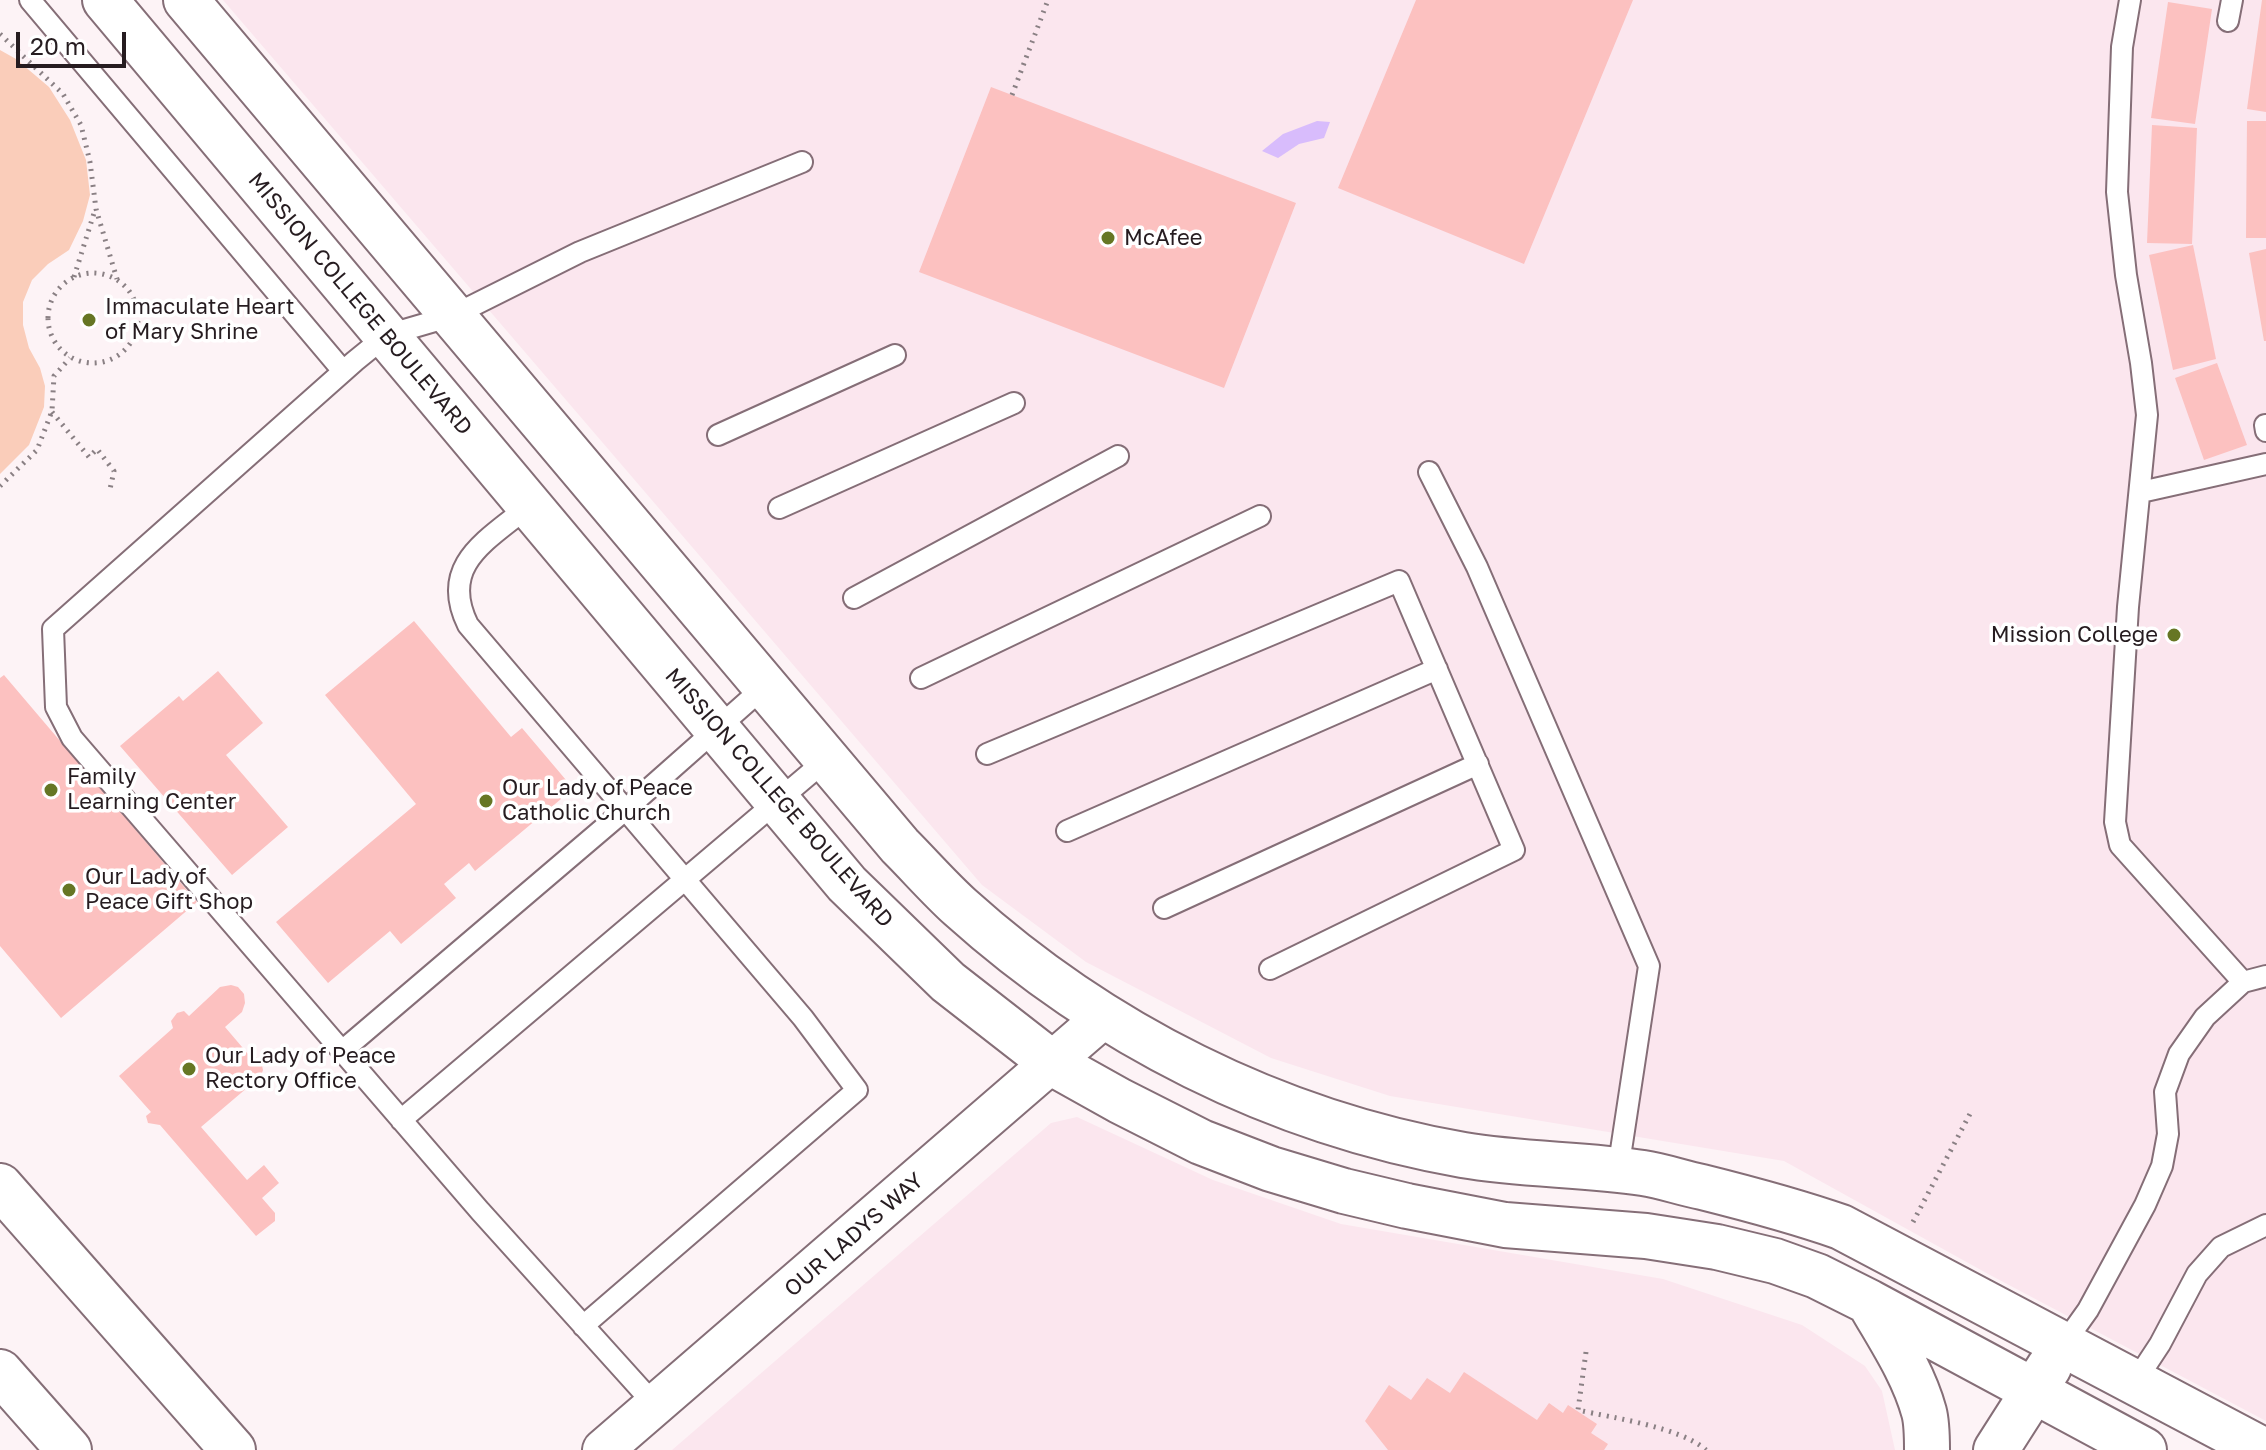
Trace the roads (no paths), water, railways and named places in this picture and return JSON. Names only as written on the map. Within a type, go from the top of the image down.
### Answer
[{"type":"street","name":"MISSION COLLEGE BOULEVARD","points":[[105,0],[847,884],[948,982],[1052,1063],[1201,1142],[1271,1169],[1344,1191],[1505,1225],[1646,1236],[1717,1247],[1775,1261],[1817,1276],[1869,1302],[2033,1391],[2095,1439],[2144,1450]]},
{"type":"street","points":[[186,0],[900,846],[958,906],[1021,958],[1104,1017],[1216,1078],[1346,1128],[1465,1155],[1646,1174],[1779,1205],[1841,1227],[2263,1450]]},
{"type":"street","name":"OUR LADYS WAY","points":[[603,1450],[1104,1017]]},
{"type":"street","points":[[0,1186],[233,1450]]},
{"type":"street","points":[[1869,1302],[1915,1388],[1925,1414],[1927,1450]]},
{"type":"street","points":[[1996,1450],[2063,1345]]},
{"type":"street","points":[[0,1372],[69,1450]]},
{"type":"street","points":[[2095,1439],[2135,1382]]},
{"type":"lane","points":[[30,0],[343,371]]},
{"type":"lane","points":[[2130,0],[2122,47],[2117,192],[2147,415],[2123,671],[2115,822],[2120,845],[2243,982]]},
{"type":"lane","points":[[2228,21],[2232,0]]},
{"type":"lane","points":[[655,1405],[401,1120],[72,738],[56,707],[53,629],[387,335],[452,316],[580,252],[802,162]]},
{"type":"lane","points":[[718,435],[895,355]]},
{"type":"lane","points":[[779,508],[1014,403]]},
{"type":"lane","points":[[854,598],[1118,456]]},
{"type":"lane","points":[[2141,492],[2266,464]]},
{"type":"lane","points":[[1429,472],[1477,567],[1649,966],[1618,1170]]},
{"type":"lane","points":[[530,505],[473,553],[464,565],[458,605],[468,625],[803,1018],[857,1090],[583,1326]]},
{"type":"lane","points":[[921,678],[1260,516]]},
{"type":"lane","points":[[987,754],[1399,581],[1514,850],[1270,969]]},
{"type":"lane","points":[[1067,831],[1437,669]]},
{"type":"lane","points":[[342,1051],[764,687]]},
{"type":"lane","points":[[401,1120],[826,760]]},
{"type":"lane","points":[[1164,908],[1478,764]]},
{"type":"lane","points":[[2063,1345],[2088,1310],[2145,1205],[2162,1166],[2168,1134],[2165,1092],[2179,1054],[2205,1017],[2243,982],[2266,976]]},
{"type":"lane","points":[[2135,1382],[2160,1344],[2197,1274],[2221,1247],[2261,1231]]},
{"type":"place","name":"McAfee","points":[[1108,238]]},
{"type":"place","name":"Immaculate Heart of Mary Shrine","points":[[89,320]]},
{"type":"place","name":"Mission College","points":[[2174,635]]},
{"type":"place","name":"Family Learning Center","points":[[51,790]]},
{"type":"place","name":"Our Lady of Peace Catholic Church","points":[[486,801]]},
{"type":"place","name":"Our Lady of Peace Gift Shop","points":[[69,890]]},
{"type":"place","name":"Our Lady of Peace Rectory Office","points":[[189,1069]]}]
